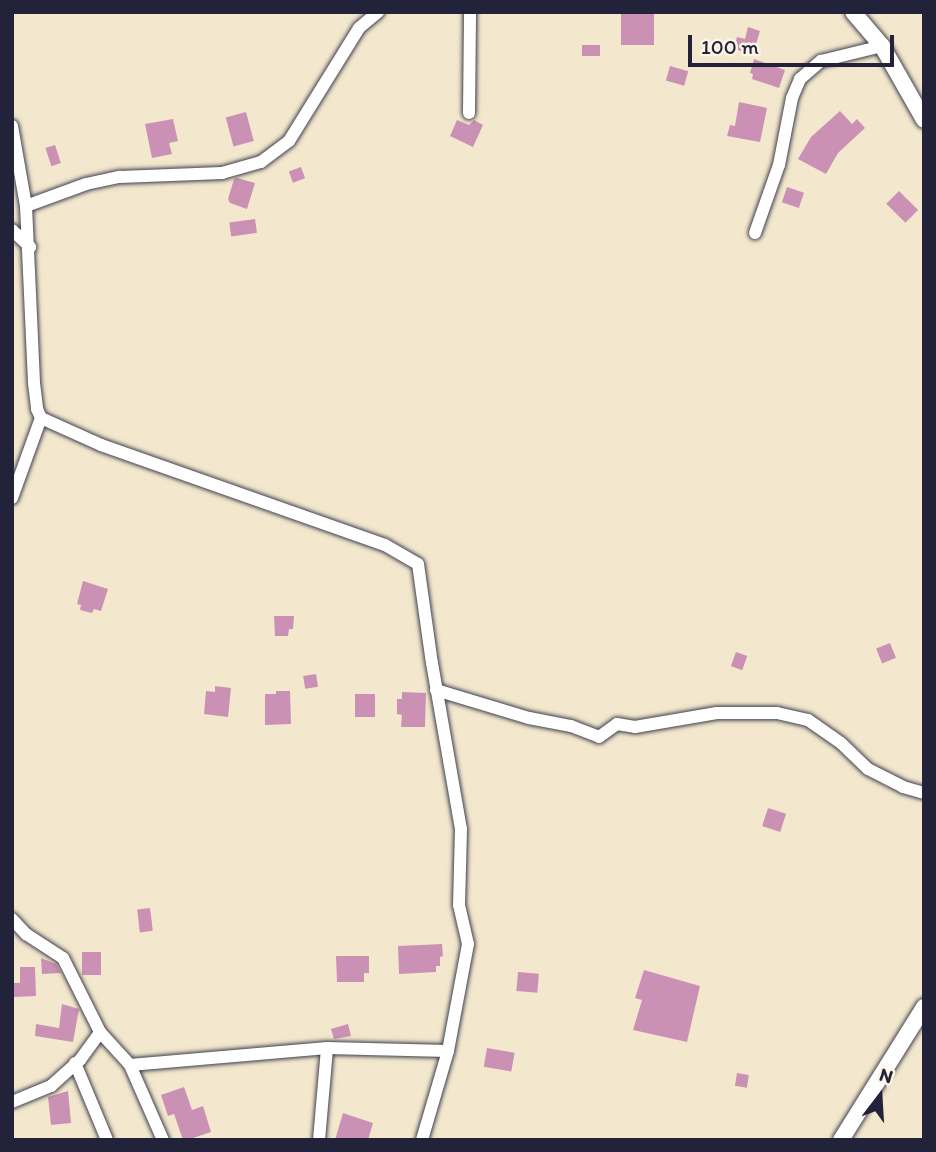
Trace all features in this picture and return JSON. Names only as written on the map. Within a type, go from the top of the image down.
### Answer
[{"type":"street","points":[[26,206],[86,184],[120,177],[222,173],[261,162],[289,141],[359,28],[378,12]]},
{"type":"street","points":[[469,113],[470,12]]},
{"type":"street","points":[[853,12],[882,46],[924,120]]},
{"type":"street","points":[[755,233],[779,165],[792,98],[800,79],[821,61],[882,46]]},
{"type":"street","points":[[12,126],[26,206],[30,247],[34,383],[37,409],[41,418],[101,444],[386,545],[416,561],[461,829],[459,905],[468,944],[448,1051],[422,1140]]},
{"type":"street","points":[[12,230],[30,247]]},
{"type":"street","points":[[12,498],[41,418]]},
{"type":"street","points":[[436,690],[529,718],[571,726],[599,737],[617,724],[635,727],[717,713],[777,713],[808,720],[841,743],[868,769],[903,787],[924,793]]},
{"type":"street","points":[[12,919],[26,934],[63,958],[100,1032],[130,1065],[163,1140]]},
{"type":"street","points":[[841,1140],[924,1007]]},
{"type":"street","points":[[12,1102],[51,1086],[80,1060],[100,1032]]},
{"type":"street","points":[[130,1065],[327,1048],[448,1051]]},
{"type":"street","points":[[319,1140],[327,1048]]},
{"type":"street","points":[[75,1063],[107,1140]]},
{"type":"building","points":[[621,12],[654,12],[654,45],[621,45]]},
{"type":"building","points":[[748,27],[760,31],[753,54],[734,49],[737,37],[745,39]]},
{"type":"building","points":[[582,45],[600,45],[600,56],[582,56]]},
{"type":"building","points":[[754,59],[785,70],[779,88],[752,79],[753,74],[750,73]]},
{"type":"building","points":[[670,66],[688,71],[684,86],[666,80]]},
{"type":"building","points":[[739,102],[767,108],[760,142],[727,136],[730,125],[735,126]]},
{"type":"building","points":[[840,111],[852,124],[857,119],[865,128],[838,153],[826,174],[798,159],[811,137]]},
{"type":"building","points":[[246,112],[254,141],[233,146],[226,117]]},
{"type":"building","points":[[173,119],[178,141],[169,143],[172,154],[152,158],[145,124]]},
{"type":"building","points":[[457,120],[469,125],[474,120],[483,125],[473,147],[450,136]]},
{"type":"building","points":[[55,145],[61,163],[51,166],[45,148]]},
{"type":"building","points":[[301,167],[305,178],[293,183],[289,171]]},
{"type":"building","points":[[234,179],[255,183],[247,209],[230,203],[228,199]]},
{"type":"building","points":[[787,187],[804,193],[799,208],[782,202]]},
{"type":"building","points":[[899,191],[918,210],[905,223],[886,204]]},
{"type":"building","points":[[255,219],[257,233],[231,236],[229,223]]},
{"type":"building","points":[[83,581],[108,589],[101,611],[94,609],[92,613],[80,610],[81,605],[77,604]]},
{"type":"building","points":[[274,616],[294,616],[293,629],[289,629],[288,636],[275,636]]},
{"type":"building","points":[[890,643],[896,658],[882,663],[876,649]]},
{"type":"building","points":[[736,652],[747,656],[742,670],[731,666]]},
{"type":"building","points":[[316,674],[318,687],[305,689],[303,676]]},
{"type":"building","points":[[215,686],[231,688],[228,717],[204,714],[206,691],[215,692]]},
{"type":"building","points":[[276,691],[290,691],[291,724],[265,725],[265,694],[276,694]]},
{"type":"building","points":[[402,692],[426,693],[425,727],[401,727],[402,715],[397,714],[397,699],[402,699]]},
{"type":"building","points":[[355,694],[375,694],[375,717],[355,717]]},
{"type":"building","points":[[768,808],[786,814],[780,832],[762,826]]},
{"type":"building","points":[[150,908],[153,931],[140,932],[137,910]]},
{"type":"building","points":[[442,944],[443,956],[440,957],[440,966],[436,966],[436,972],[399,974],[398,946]]},
{"type":"building","points":[[82,952],[101,952],[101,975],[82,975]]},
{"type":"building","points":[[336,956],[369,956],[369,973],[364,973],[364,982],[337,982]]},
{"type":"building","points":[[41,958],[56,964],[61,973],[42,974]]},
{"type":"building","points":[[20,967],[35,967],[36,996],[14,997],[13,983],[20,983]]},
{"type":"building","points":[[644,970],[700,986],[687,1042],[633,1030],[642,1000],[635,998]]},
{"type":"building","points":[[518,972],[539,974],[537,993],[516,991]]},
{"type":"building","points":[[62,1004],[79,1009],[73,1042],[35,1036],[36,1024],[59,1028]]},
{"type":"building","points":[[348,1024],[351,1036],[334,1039],[331,1029]]},
{"type":"building","points":[[487,1048],[515,1053],[511,1072],[484,1067]]},
{"type":"building","points":[[737,1073],[749,1075],[747,1088],[735,1086]]},
{"type":"building","points":[[184,1087],[192,1110],[203,1106],[211,1132],[187,1140],[183,1140],[174,1114],[168,1116],[161,1095]]},
{"type":"building","points":[[68,1091],[71,1123],[51,1125],[48,1097]]},
{"type":"building","points":[[343,1113],[373,1123],[368,1140],[335,1140]]}]
